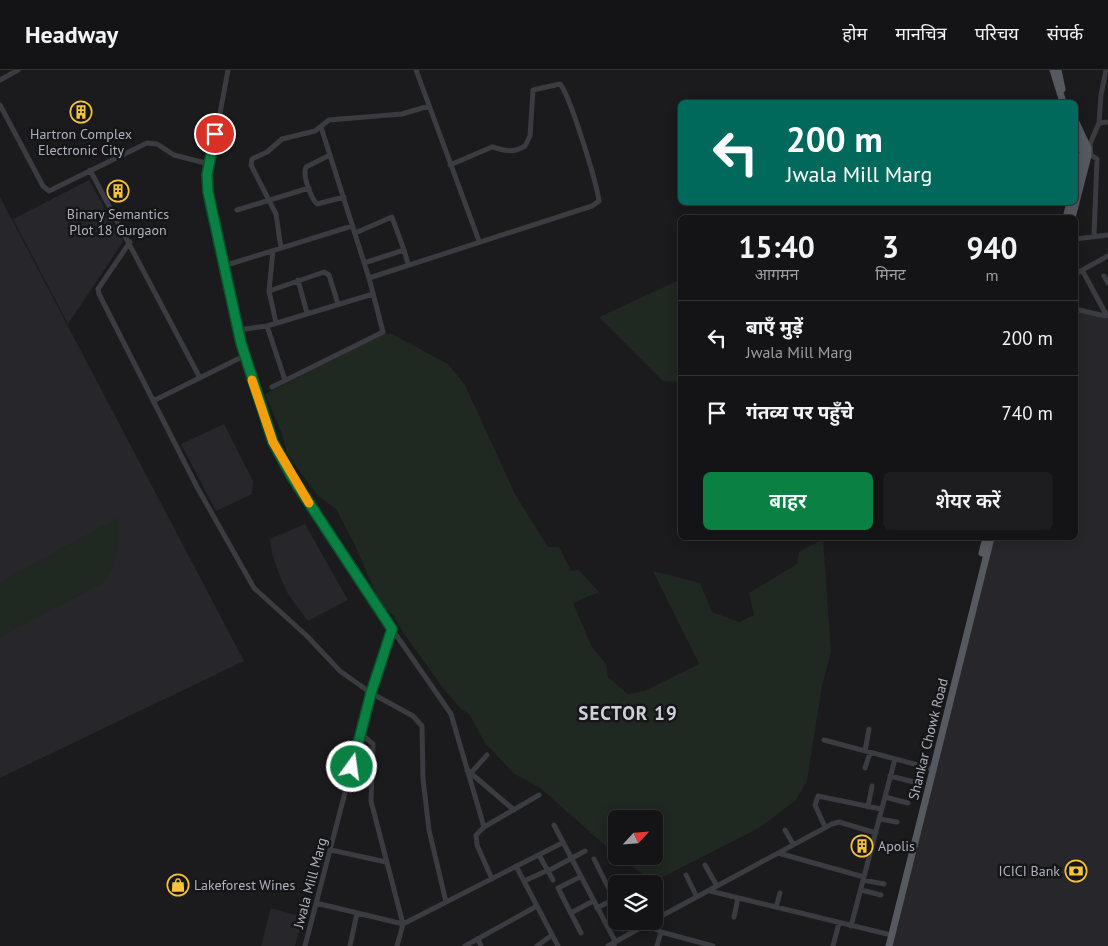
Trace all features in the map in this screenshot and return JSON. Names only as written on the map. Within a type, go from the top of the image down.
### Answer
[{"type":"main road","points":[[1053,70],[1062,100]]},
{"type":"main road","points":[[1058,70],[1066,100]]},
{"type":"main road","points":[[1078,126],[1088,148],[1088,156],[1078,195]]},
{"type":"main road","points":[[1078,139],[1082,152],[1078,171]]},
{"type":"main road","name":"Shankar Chowk Road","points":[[888,946],[986,540]]},
{"type":"main road","name":"Shankar Chowk Road","points":[[884,946],[990,540]]},
{"type":"street","points":[[0,80],[18,70]]},
{"type":"street","points":[[228,70],[209,164],[208,192],[244,356],[264,417],[282,459],[392,629],[451,714],[484,827]]},
{"type":"street","points":[[416,70],[479,241]]},
{"type":"street","points":[[1094,236],[1098,158],[1091,155],[1090,144],[1099,123],[1101,95],[1106,70]]},
{"type":"street","points":[[369,278],[592,206],[599,201],[562,86],[558,84],[533,90],[530,136],[525,146],[516,151],[505,152],[492,147],[450,165]]},
{"type":"street","points":[[0,105],[46,189],[53,190],[133,149],[152,143],[177,156],[209,164]]},
{"type":"street","points":[[281,248],[276,214],[250,162],[282,140],[312,133],[329,120],[402,114],[429,106]]},
{"type":"street","points":[[1099,123],[1108,122]]},
{"type":"street","points":[[272,386],[381,334],[383,328],[321,127]]},
{"type":"street","points":[[330,155],[304,168],[310,188],[317,204],[344,197]]},
{"type":"street","points":[[90,170],[130,242],[200,378]]},
{"type":"street","points":[[237,210],[310,188]]},
{"type":"street","points":[[355,233],[392,217],[408,264]]},
{"type":"street","points":[[230,264],[352,226]]},
{"type":"street","points":[[1078,239],[1108,235]]},
{"type":"street","points":[[130,242],[98,291],[224,538],[254,588],[308,636],[340,671],[371,693],[414,716],[422,726],[423,779],[429,830],[446,902]]},
{"type":"street","points":[[364,263],[404,250]]},
{"type":"street","points":[[273,251],[269,291],[276,323]]},
{"type":"street","points":[[1078,272],[1108,256]]},
{"type":"street","points":[[1082,270],[1107,316]]},
{"type":"street","points":[[269,291],[326,272],[338,304]]},
{"type":"street","points":[[1104,276],[1108,283]]},
{"type":"street","points":[[298,280],[307,313]]},
{"type":"street","points":[[238,330],[266,326],[373,294]]},
{"type":"street","points":[[1078,309],[1107,316]]},
{"type":"street","points":[[266,326],[285,380]]},
{"type":"street","points":[[153,401],[244,356]]},
{"type":"street","name":"Jwala Mill Marg","points":[[305,946],[371,693],[392,629]]},
{"type":"street","points":[[865,768],[869,729]]},
{"type":"street","points":[[361,734],[373,744],[371,801],[404,924],[399,946]]},
{"type":"street","points":[[824,740],[931,769]]},
{"type":"street","points":[[854,748],[856,741]]},
{"type":"street","points":[[471,774],[487,755]]},
{"type":"street","points":[[851,926],[895,759]]},
{"type":"street","points":[[466,769],[514,810]]},
{"type":"street","points":[[890,776],[914,782]]},
{"type":"street","points":[[868,807],[872,786]]},
{"type":"street","points":[[492,879],[476,840],[476,835],[484,827],[539,795]]},
{"type":"street","points":[[825,827],[815,805],[818,796],[881,809]]},
{"type":"street","points":[[885,797],[908,803]]},
{"type":"street","points":[[879,819],[897,822]]},
{"type":"street","points":[[663,915],[825,827],[839,822],[876,833]]},
{"type":"street","points":[[554,826],[594,901],[614,944]]},
{"type":"street","points":[[785,830],[793,844]]},
{"type":"street","points":[[316,903],[404,924],[562,843]]},
{"type":"street","points":[[331,850],[386,862]]},
{"type":"street","points":[[524,882],[585,851]]},
{"type":"street","points":[[778,853],[884,884]]},
{"type":"street","points":[[539,855],[546,872],[552,880]]},
{"type":"street","points":[[594,859],[608,885]]},
{"type":"street","points":[[705,865],[717,886]]},
{"type":"street","points":[[516,866],[558,946]]},
{"type":"street","points":[[686,875],[697,897]]},
{"type":"street","points":[[580,877],[558,888],[581,933]]},
{"type":"street","points":[[709,890],[887,934]]},
{"type":"street","points":[[861,890],[882,895]]},
{"type":"street","points":[[776,907],[780,893]]},
{"type":"street","points":[[734,917],[738,898]]},
{"type":"street","points":[[571,913],[594,901]]},
{"type":"street","points":[[597,908],[608,902]]},
{"type":"street","points":[[466,946],[537,906]]},
{"type":"street","points":[[350,946],[357,913]]},
{"type":"street","points":[[833,946],[839,923]]},
{"type":"street","points":[[608,946],[635,930]]},
{"type":"street","points":[[657,946],[661,932],[713,946]]},
{"type":"street","points":[[537,946],[552,935]]},
{"type":"street","points":[[478,939],[481,946]]},
{"type":"shaded area","points":[[89,180],[123,242],[68,324],[13,219]]},
{"type":"shaded area","points":[[0,197],[244,661],[0,778]]},
{"type":"shaded area","points":[[677,281],[678,382],[663,381],[599,317]]},
{"type":"shaded area","points":[[1078,311],[1108,319],[1108,946],[891,946],[991,540],[1078,540]]},
{"type":"shaded area","points":[[384,334],[392,334],[448,364],[465,385],[515,494],[548,547],[559,547],[571,571],[579,570],[599,592],[573,603],[592,647],[606,664],[608,677],[628,694],[644,691],[699,664],[653,571],[700,583],[712,612],[739,622],[754,615],[749,593],[797,564],[799,552],[823,540],[831,652],[822,686],[807,781],[795,801],[759,828],[663,877],[663,875],[644,875],[630,865],[663,865],[663,810],[608,810],[608,848],[539,787],[514,774],[485,743],[469,714],[461,709],[446,692],[404,634],[393,615],[381,606],[355,545],[336,509],[318,496],[287,454],[282,434],[265,394]]},
{"type":"shaded area","points":[[224,424],[253,481],[252,494],[216,511],[181,444]]},
{"type":"shaded area","points":[[118,518],[119,535],[117,551],[106,581],[0,637],[0,582]]},
{"type":"shaded area","points":[[305,524],[348,600],[308,621],[288,594],[281,579],[272,554],[270,539]]},
{"type":"shaded area","points":[[271,908],[303,917],[295,946],[261,946]]},
{"type":"slow traffic","points":[[252,380],[273,442],[309,503]]},
{"type":"place","name":"Hartron Complex Electronic City","points":[[81,112]]},
{"type":"place","name":"Binary Semantics Plot 18 Gurgaon","points":[[118,191]]},
{"type":"place","name":"Apolis","points":[[862,846]]},
{"type":"place","name":"ICICI Bank","points":[[1076,871]]},
{"type":"place","name":"Lakeforest Wines","points":[[178,885]]},
{"type":"district","name":"SECTOR 19","points":[[628,713]]},
{"type":"route","points":[[215,134],[207,175],[208,192],[241,343],[264,417],[273,442],[292,477],[392,629],[371,693],[352,767]]}]
